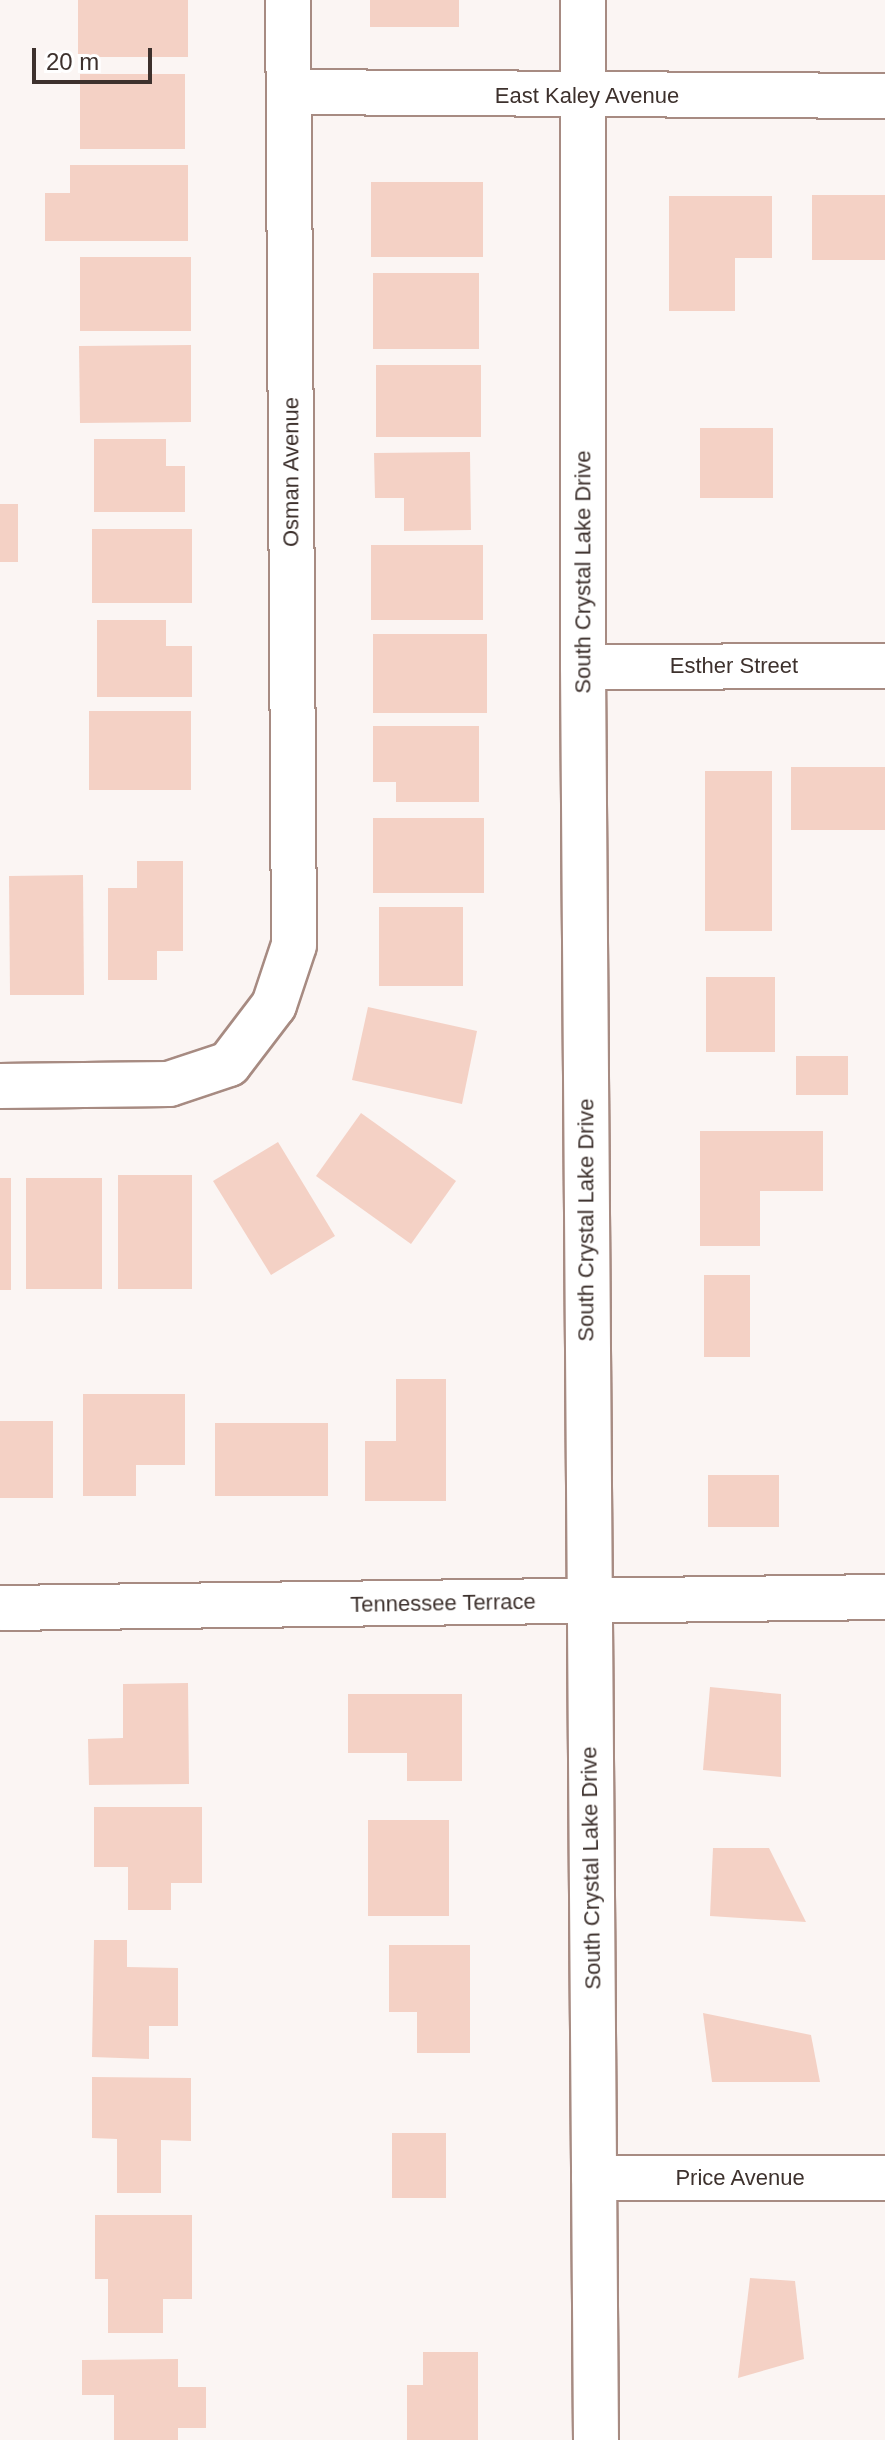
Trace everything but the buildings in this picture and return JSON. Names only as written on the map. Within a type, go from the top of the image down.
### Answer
[{"type":"street","name":"Osman Avenue","points":[[0,1086],[169,1084],[229,1064],[274,1005],[294,945],[288,0]]},
{"type":"street","name":"South Crystal Lake Drive","points":[[583,0],[583,667],[596,2440]]},
{"type":"street","name":"East Kaley Avenue","points":[[289,92],[584,97],[885,96]]},
{"type":"street","name":"Esther Street","points":[[583,667],[885,666]]},
{"type":"street","name":"Tennessee Terrace","points":[[0,1608],[885,1597]]},
{"type":"street","name":"Price Avenue","points":[[594,2178],[885,2178]]}]
